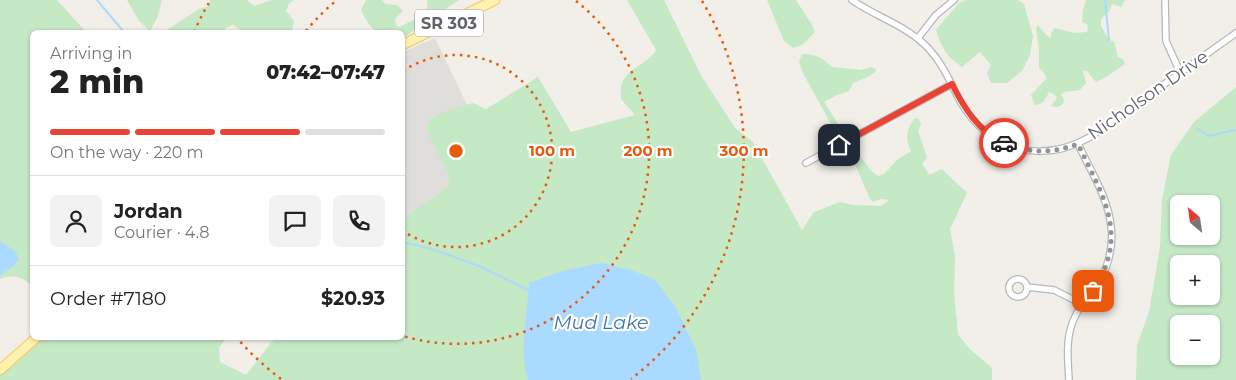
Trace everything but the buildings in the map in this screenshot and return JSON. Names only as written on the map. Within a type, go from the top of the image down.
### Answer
[{"type":"main road","name":"SR 303","points":[[405,44],[494,0]]},
{"type":"main road","points":[[0,370],[34,340]]},
{"type":"street","name":"Nicholson Drive","points":[[852,0],[918,38],[937,58],[960,100],[973,119],[984,130],[999,141],[1024,150],[1042,152],[1064,149],[1078,144],[1102,129],[1236,33]]},
{"type":"street","points":[[918,38],[936,15],[954,0]]},
{"type":"street","points":[[1165,0],[1166,41],[1180,72]]},
{"type":"street","points":[[806,163],[952,84]]},
{"type":"street","points":[[1069,380],[1067,355],[1071,326],[1082,304],[1102,277],[1112,243],[1111,226],[1105,202],[1078,144]]},
{"type":"street","points":[[1027,287],[1054,290],[1082,304]]},
{"type":"shaded area","points":[[435,38],[467,105],[450,109],[447,171],[450,185],[405,217],[405,51]]},
{"type":"green space","points":[[0,0],[57,0],[84,30],[30,30],[30,284],[18,277],[0,279]]},
{"type":"green space","points":[[127,0],[162,0],[157,18],[151,30],[139,21]]},
{"type":"green space","points":[[210,0],[247,0],[254,6],[272,0],[294,0],[289,4],[286,11],[294,21],[292,30],[241,30],[233,25],[225,28],[225,30],[167,30],[199,9],[208,6]]},
{"type":"green space","points":[[366,0],[382,0],[386,4],[397,5],[403,11],[395,19],[396,25],[399,27],[419,17],[426,9],[427,0],[459,0],[405,37],[405,30],[374,30],[367,22],[361,10]]},
{"type":"green space","points":[[627,0],[664,0],[702,77],[735,128],[753,142],[802,230],[814,212],[840,202],[853,205],[881,206],[889,200],[881,199],[873,202],[870,199],[848,148],[850,145],[853,147],[869,168],[878,176],[884,174],[897,160],[911,151],[907,138],[908,130],[915,118],[919,119],[921,124],[918,131],[927,158],[922,163],[929,175],[942,169],[967,193],[950,229],[955,256],[954,291],[958,335],[971,350],[992,368],[992,380],[0,380],[0,375],[40,340],[225,340],[219,348],[220,362],[246,375],[273,340],[405,340],[405,217],[450,185],[447,171],[426,129],[430,119],[450,109],[473,103],[486,109],[538,77],[571,132],[635,115],[621,99],[621,85],[629,73],[653,55],[656,50]]},
{"type":"green space","points":[[767,0],[796,0],[815,32],[802,45],[793,48],[784,41]]},
{"type":"green space","points":[[967,0],[1018,0],[1024,4],[1033,36],[1030,55],[1022,71],[1007,83],[991,83],[987,73],[991,65],[980,52],[962,67],[942,47],[936,30],[959,3]]},
{"type":"green space","points":[[1086,0],[1125,0],[1121,7],[1112,4],[1110,10],[1101,19],[1101,26],[1109,40],[1114,42],[1118,57],[1123,59],[1125,64],[1096,82],[1087,71],[1083,71],[1086,83],[1080,90],[1061,94],[1064,100],[1063,104],[1058,107],[1051,106],[1057,98],[1049,92],[1044,101],[1035,105],[1031,95],[1046,79],[1045,74],[1039,68],[1036,28],[1038,25],[1051,38],[1054,28],[1075,33],[1087,32],[1088,25],[1082,22]]},
{"type":"green space","points":[[802,54],[811,54],[819,57],[832,67],[861,70],[872,67],[877,70],[870,76],[853,83],[849,91],[824,102],[842,130],[838,137],[803,73],[799,61]]},
{"type":"green space","points":[[1236,87],[1236,380],[1136,380],[1137,345],[1149,312],[1160,247],[1162,200],[1171,155],[1194,122]]},
{"type":"water","points":[[0,241],[15,251],[19,259],[0,276]]},
{"type":"water","name":"Mud Lake","points":[[601,263],[631,270],[654,279],[676,308],[696,350],[701,380],[528,380],[525,368],[524,344],[529,283],[563,271]]},
{"type":"waterway","points":[[97,0],[122,30]]},
{"type":"waterway","points":[[1105,0],[1109,40]]},
{"type":"waterway","points":[[1197,129],[1209,136],[1236,131]]},
{"type":"waterway","points":[[405,243],[432,249],[479,266],[528,290]]},
{"type":"way so far","points":[[1004,143],[1032,152],[1064,149],[1078,144],[1105,202],[1111,226],[1112,243],[1108,259],[1102,277],[1093,291]]},
{"type":"route","points":[[839,145],[952,84],[973,119],[984,130],[1004,143]]}]
